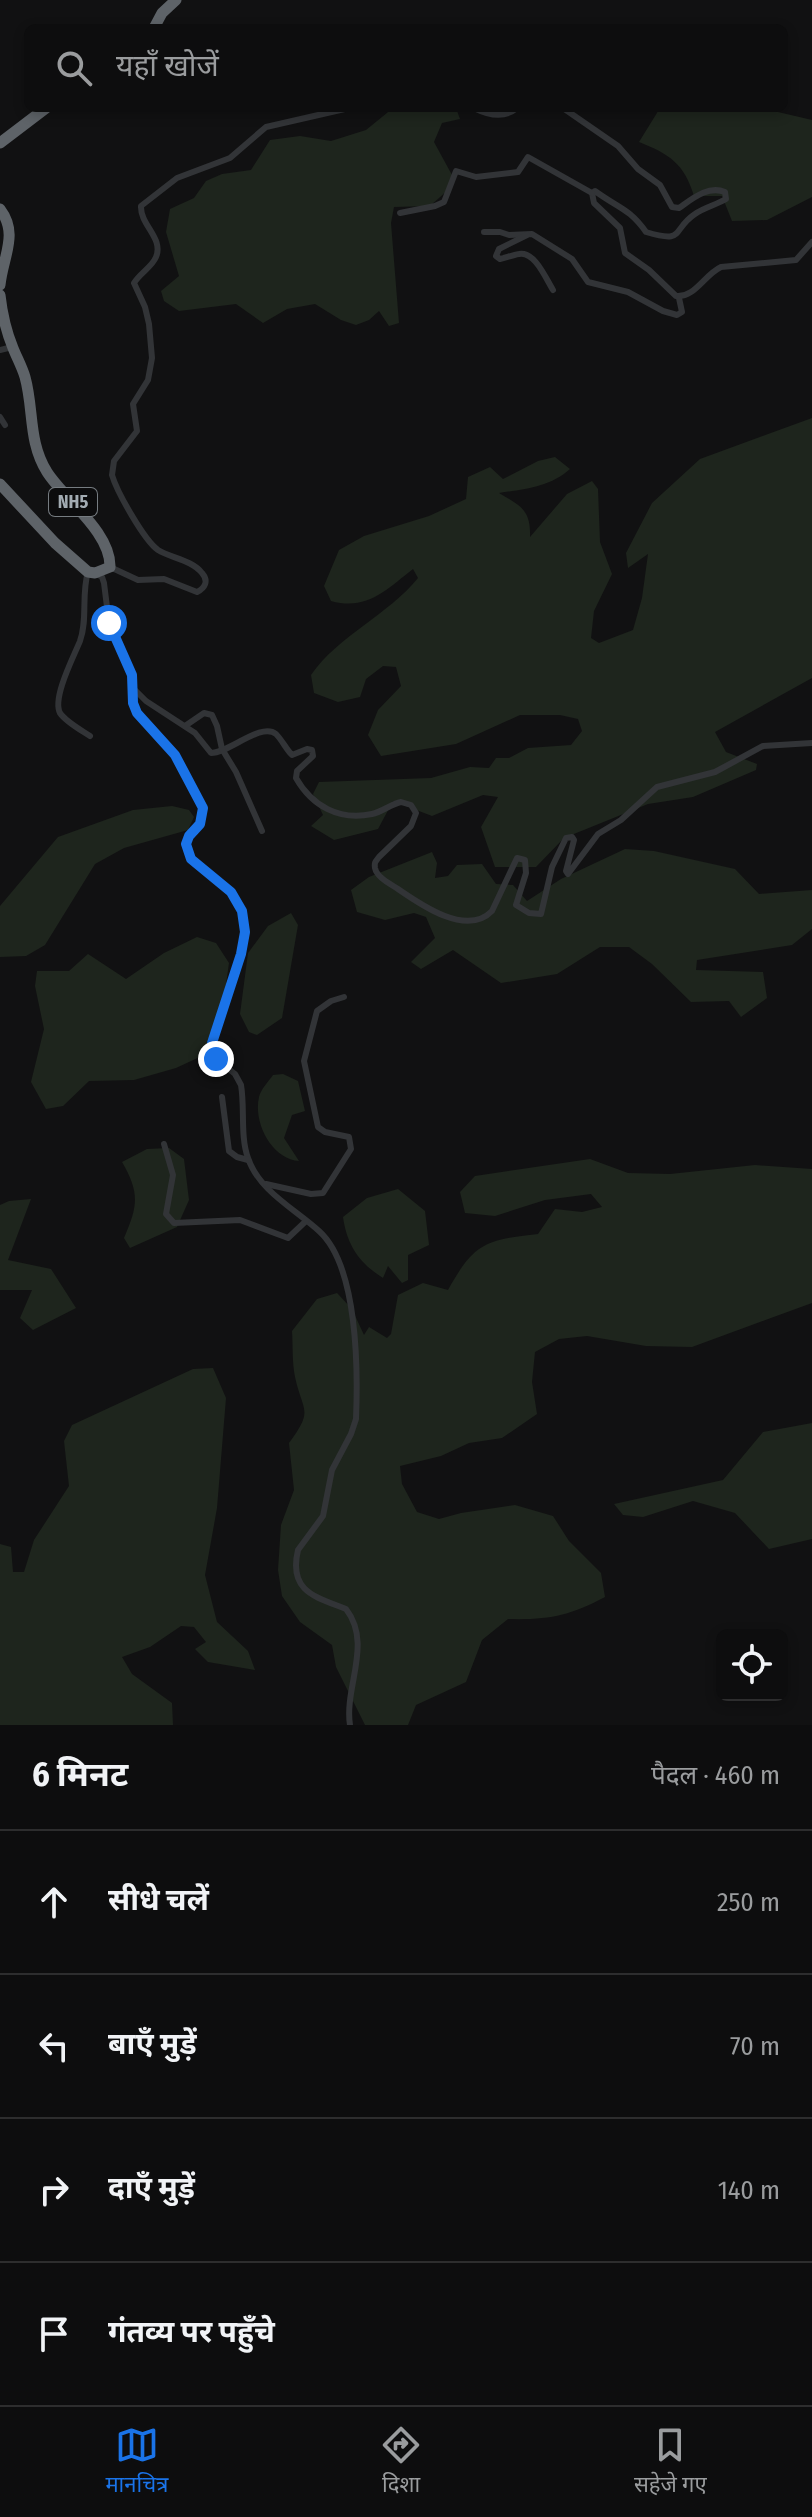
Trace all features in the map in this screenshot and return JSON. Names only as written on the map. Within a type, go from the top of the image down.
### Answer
[{"type":"highway","points":[[156,24],[162,13],[176,0]]},
{"type":"highway","points":[[0,143],[41,112]]},
{"type":"highway","points":[[0,209],[9,221],[10,238],[2,263],[0,285]]},
{"type":"highway","name":"NH5","points":[[0,295],[6,348],[25,375],[38,455],[48,473],[106,544],[110,567]]},
{"type":"highway","name":"NH5","points":[[0,484],[55,543],[91,572]]},
{"type":"highway","points":[[91,572],[110,567]]},
{"type":"street","points":[[110,567],[138,580],[164,579],[197,592],[204,588],[206,582],[204,574],[197,568],[156,549],[112,475],[114,461],[137,431],[133,404],[151,371],[149,324],[134,283],[156,259],[157,245],[143,220],[141,206],[177,178],[230,158],[266,127],[332,112]]},
{"type":"street","points":[[489,112],[500,115],[512,112]]},
{"type":"street","points":[[400,213],[444,202],[456,171],[476,177],[518,172],[528,157],[630,212],[646,232],[673,237],[678,235],[692,216],[726,199],[723,190],[713,190],[679,208],[672,207],[660,185],[638,169],[618,146],[569,112]]},
{"type":"street","points":[[484,232],[511,235],[530,233],[572,259],[588,282],[632,293],[673,315],[682,312],[679,298],[625,253],[620,228],[594,203],[592,193]]},
{"type":"street","points":[[530,233],[499,249],[496,256],[502,259],[521,253],[530,256],[553,290]]},
{"type":"street","points":[[679,298],[697,288],[717,269],[793,261],[812,242]]},
{"type":"street","points":[[0,417],[5,425]]},
{"type":"street","points":[[90,736],[66,719],[58,704],[64,679],[83,633],[83,594],[91,572],[102,577],[104,583],[109,623],[128,665],[137,713],[175,755],[203,808],[200,824],[186,844],[191,859],[231,892],[242,911],[245,932],[241,954],[212,1043],[216,1059],[235,1074],[241,1085],[248,1160],[264,1183],[322,1233],[346,1281],[352,1305],[356,1419],[332,1470],[323,1516],[298,1550],[297,1572],[314,1598],[346,1609],[353,1623],[359,1660],[348,1700],[350,1725]]},
{"type":"street","points":[[132,687],[146,701],[195,733],[211,753],[223,751],[263,731],[273,732],[292,755],[312,750],[313,756],[297,771],[296,778],[314,802],[327,810],[355,815],[374,813],[401,802],[411,805],[416,813],[415,821],[379,857],[375,869],[383,879],[416,902],[444,916],[469,920],[487,916],[492,911],[517,858],[525,860],[526,873],[516,905],[529,913],[541,914],[552,867],[566,838],[572,837],[574,840],[566,871],[568,874],[598,834],[621,820],[657,787],[711,774],[763,746],[812,743]]},
{"type":"street","points":[[185,726],[204,713],[210,713],[216,721],[223,751],[236,772],[262,831]]},
{"type":"street","points":[[264,1183],[311,1194],[323,1193],[351,1149],[349,1137],[325,1132],[315,1122],[304,1061],[317,1011],[331,1001],[344,997]]},
{"type":"street","points":[[222,1097],[229,1151],[248,1160]]},
{"type":"street","points":[[164,1144],[173,1175],[166,1214],[174,1223],[240,1220],[288,1238],[306,1221]]},
{"type":"shaded area","points":[[388,112],[457,112],[460,119],[442,123],[434,142],[452,175],[448,190],[430,206],[394,207],[391,223],[399,323],[389,326],[379,311],[369,320],[356,325],[315,304],[287,309],[263,323],[236,304],[179,311],[164,301],[161,291],[179,276],[166,232],[170,209],[194,198],[206,181],[222,174],[251,170],[270,140],[300,136],[331,141],[366,130]]},
{"type":"shaded area","points":[[658,112],[778,112],[812,120],[812,197],[767,220],[732,221],[722,196],[694,196],[685,175],[674,161],[639,142]]},
{"type":"shaded area","points":[[812,418],[812,678],[715,732],[726,752],[757,764],[756,770],[693,797],[648,804],[564,838],[536,867],[495,867],[481,827],[498,797],[483,795],[432,816],[393,801],[378,829],[334,840],[311,826],[323,815],[313,794],[319,782],[431,778],[470,767],[489,768],[496,758],[509,758],[528,748],[571,745],[582,731],[578,719],[560,715],[520,715],[456,744],[381,756],[368,735],[378,710],[401,686],[396,667],[383,666],[366,679],[360,697],[338,702],[314,693],[311,675],[335,648],[393,603],[418,578],[413,569],[385,591],[366,601],[331,601],[324,586],[339,550],[364,536],[429,516],[466,499],[468,477],[490,467],[503,479],[538,461],[555,457],[570,469],[546,483],[499,493],[523,510],[529,521],[530,537],[567,494],[592,481],[598,489],[600,542],[612,574],[594,611],[591,638],[599,643],[633,630],[642,598],[648,554],[628,568],[626,553],[652,503],[700,459]]},
{"type":"shaded area","points":[[172,806],[189,810],[194,817],[188,830],[124,848],[95,864],[45,945],[26,956],[0,957],[0,906],[58,837],[133,810]]},
{"type":"shaded area","points":[[625,849],[654,851],[735,869],[759,894],[812,890],[812,929],[792,945],[697,960],[696,970],[763,972],[767,998],[741,1017],[729,1001],[691,1002],[652,964],[629,947],[600,947],[557,974],[501,983],[453,950],[421,969],[411,962],[435,938],[426,917],[414,913],[385,920],[357,912],[351,890],[369,877],[432,852],[437,863],[435,878],[448,876],[457,865],[482,864],[496,884],[513,885],[527,901],[561,879]]},
{"type":"shaded area","points":[[291,913],[298,925],[282,1018],[257,1035],[249,1032],[240,1014],[248,953],[268,926]]},
{"type":"shaded area","points":[[197,937],[216,943],[229,963],[217,1049],[176,1068],[134,1080],[89,1081],[63,1106],[46,1109],[31,1082],[44,1029],[35,986],[37,971],[69,971],[88,954],[126,979],[164,953]]},
{"type":"shaded area","points":[[283,1074],[298,1081],[305,1111],[292,1115],[284,1138],[299,1161],[289,1159],[273,1147],[259,1118],[261,1091],[273,1075]]},
{"type":"shaded area","points":[[169,1148],[184,1159],[189,1200],[177,1227],[130,1248],[124,1238],[135,1200],[132,1182],[122,1162],[147,1149]]},
{"type":"shaded area","points":[[590,1159],[628,1173],[670,1174],[755,1165],[812,1169],[812,1303],[692,1347],[646,1346],[587,1336],[559,1339],[535,1352],[532,1382],[537,1414],[502,1438],[469,1443],[441,1456],[400,1466],[402,1484],[417,1512],[439,1519],[515,1505],[553,1516],[569,1541],[601,1573],[605,1597],[558,1616],[508,1619],[482,1640],[466,1682],[416,1705],[408,1725],[365,1725],[336,1667],[332,1645],[300,1622],[282,1596],[278,1570],[281,1525],[294,1490],[289,1443],[304,1417],[294,1371],[292,1331],[317,1299],[337,1293],[352,1309],[364,1335],[369,1327],[387,1338],[391,1334],[398,1295],[423,1283],[448,1290],[474,1253],[493,1242],[538,1234],[555,1209],[582,1212],[602,1207],[591,1194],[545,1200],[495,1216],[465,1213],[460,1192],[475,1176]]},
{"type":"shaded area","points":[[398,1189],[425,1211],[429,1245],[408,1255],[408,1280],[402,1283],[388,1266],[383,1278],[367,1266],[351,1245],[343,1217],[367,1198]]},
{"type":"shaded area","points":[[31,1199],[8,1260],[51,1269],[76,1308],[33,1330],[20,1318],[32,1290],[0,1290],[0,1205]]},
{"type":"shaded area","points":[[213,1368],[226,1398],[217,1508],[205,1575],[217,1622],[248,1651],[255,1670],[208,1662],[195,1649],[206,1642],[194,1627],[181,1626],[150,1647],[122,1657],[132,1674],[172,1703],[173,1725],[0,1725],[0,1544],[11,1547],[13,1572],[24,1572],[34,1540],[69,1486],[64,1441],[72,1425],[193,1369]]},
{"type":"shaded area","points":[[812,1423],[812,1539],[769,1549],[735,1513],[693,1501],[643,1517],[623,1515],[614,1504],[723,1480],[763,1432]]},
{"type":"route","points":[[109,623],[132,675],[133,703],[137,713],[175,755],[203,808],[200,824],[186,844],[187,851],[191,859],[231,892],[242,911],[245,932],[241,954],[212,1043],[216,1059]]}]
